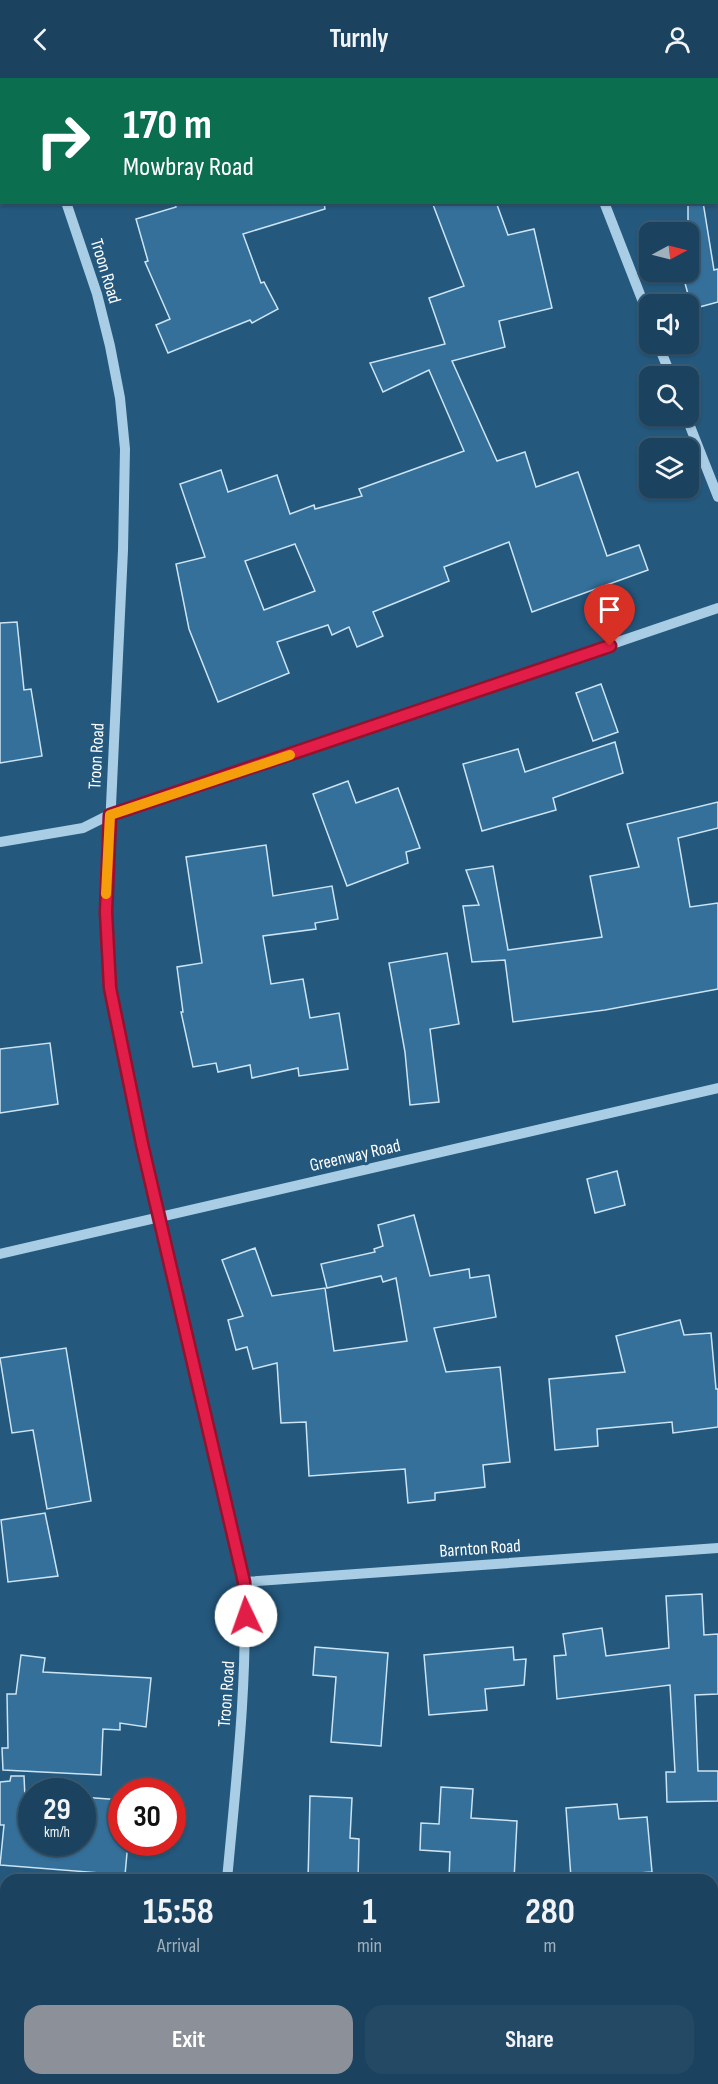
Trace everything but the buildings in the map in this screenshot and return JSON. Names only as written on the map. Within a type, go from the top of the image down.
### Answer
[{"type":"street","name":"Troon Road","points":[[67,204],[97,294],[110,346],[120,398],[125,449],[123,550],[106,912],[110,988],[159,1218],[244,1582],[246,1633],[242,1705],[227,1874]]},
{"type":"street","points":[[605,204],[640,294]]},
{"type":"street","points":[[690,426],[718,497]]},
{"type":"street","points":[[0,842],[83,828],[110,815],[718,608]]},
{"type":"street","name":"Greenway Road","points":[[0,1254],[718,1088]]},
{"type":"street","name":"Barnton Road","points":[[244,1582],[718,1548]]},
{"type":"slow traffic","points":[[106,894],[110,815],[290,755]]},
{"type":"route","points":[[246,1616],[244,1582],[142,1144],[110,988],[106,912],[110,815],[610,646]]}]
